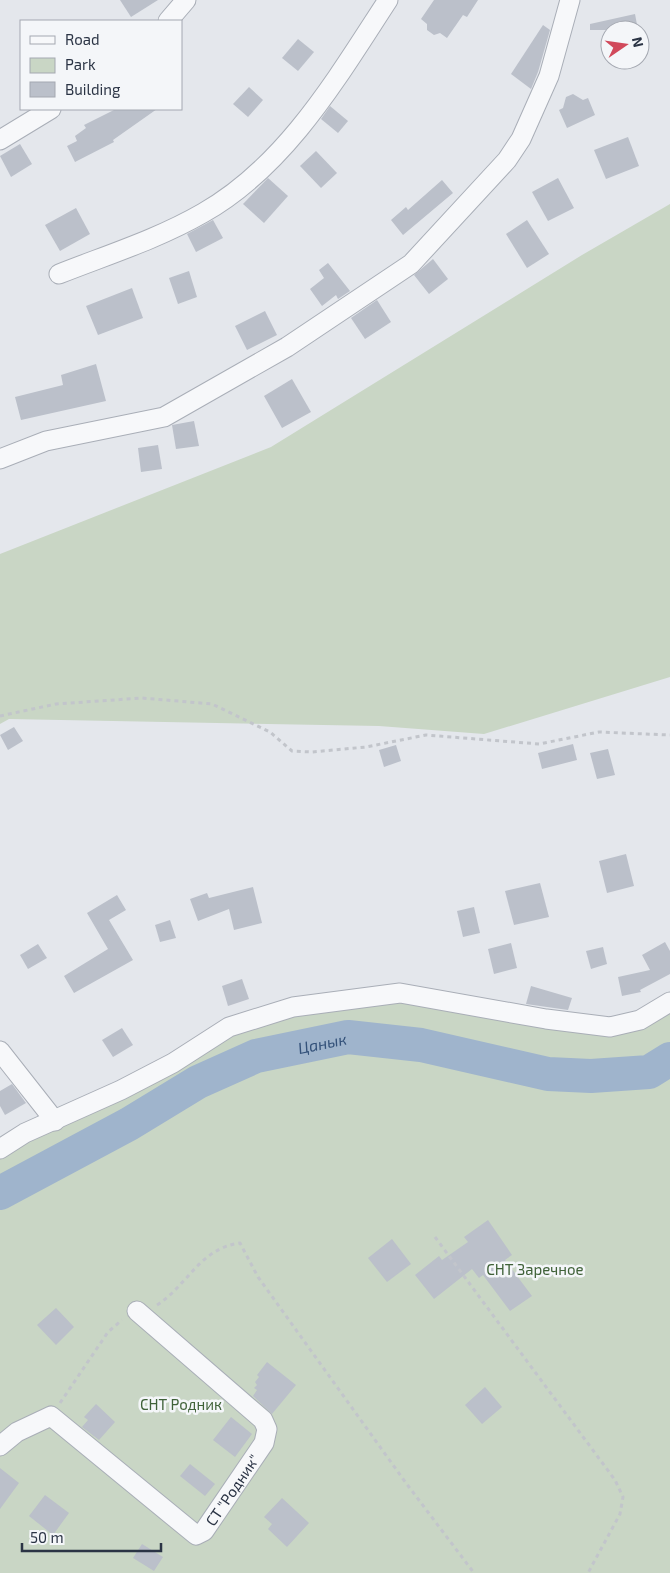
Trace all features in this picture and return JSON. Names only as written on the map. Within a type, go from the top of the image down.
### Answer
[{"type":"street","points":[[169,20],[186,0]]},
{"type":"street","points":[[59,274],[180,226],[231,195],[253,177],[313,111],[388,0]]},
{"type":"street","points":[[0,460],[46,442],[164,417],[287,347],[411,264],[507,160],[521,140],[549,76],[570,0]]},
{"type":"street","points":[[0,140],[49,110]]},
{"type":"street","points":[[0,1149],[25,1133],[55,1121],[173,1063],[229,1027],[293,1007],[400,993],[546,1020],[610,1026],[640,1020],[670,1002]]},
{"type":"street","points":[[0,1051],[55,1121]]},
{"type":"street","name":"СТ \"Родник\"","points":[[51,1416],[196,1535],[204,1531],[264,1443],[267,1429],[263,1420],[137,1311]]},
{"type":"street","points":[[0,1446],[17,1432],[51,1416]]},
{"type":"path","points":[[0,716],[56,704],[142,698],[212,704],[270,732],[292,752],[366,748],[426,735],[538,744],[599,732],[670,735]]},
{"type":"path","points":[[436,1237],[615,1480],[623,1498],[620,1514],[588,1573]]},
{"type":"path","points":[[51,1416],[108,1332],[130,1313],[158,1305],[205,1257],[227,1245],[240,1243],[258,1277],[406,1484],[474,1573]]},
{"type":"green space","points":[[670,204],[670,677],[484,734],[379,726],[9,719],[0,724],[0,554],[271,447],[582,255]]},
{"type":"green space","points":[[400,993],[610,1027],[670,1002],[670,1573],[0,1573],[0,1149],[229,1027]]},
{"type":"building","points":[[120,0],[158,0],[131,17]]},
{"type":"building","points":[[434,0],[478,0],[467,17],[463,15],[447,38],[440,33],[434,35],[427,30],[427,24],[421,19]]},
{"type":"building","points":[[635,14],[636,20],[608,20]]},
{"type":"building","points":[[600,22],[600,30],[590,30],[590,24]]},
{"type":"building","points":[[543,25],[550,30],[531,89],[511,74]]},
{"type":"building","points":[[298,39],[314,52],[298,71],[282,58]]},
{"type":"building","points":[[249,87],[263,100],[248,117],[233,104]]},
{"type":"building","points":[[573,94],[583,100],[588,98],[595,115],[567,128],[559,110],[563,108],[566,97]]},
{"type":"building","points":[[330,106],[348,121],[338,133],[321,119]]},
{"type":"building","points":[[114,110],[156,110],[113,140],[114,142],[75,162],[67,146],[77,141],[75,136],[86,128],[84,125]]},
{"type":"building","points":[[628,137],[639,166],[606,179],[594,150]]},
{"type":"building","points":[[20,144],[32,164],[11,177],[0,156]]},
{"type":"building","points":[[316,151],[337,173],[321,188],[300,166]]},
{"type":"building","points":[[268,178],[288,196],[264,223],[243,204]]},
{"type":"building","points":[[558,178],[574,208],[548,221],[532,192]]},
{"type":"building","points":[[442,180],[453,193],[403,235],[391,220],[406,207],[408,210]]},
{"type":"building","points":[[76,208],[90,234],[60,251],[45,225]]},
{"type":"building","points":[[213,220],[223,238],[196,252],[187,234]]},
{"type":"building","points":[[527,220],[549,254],[527,268],[506,234]]},
{"type":"building","points":[[433,259],[448,279],[429,294],[414,275]]},
{"type":"building","points":[[328,263],[350,291],[338,299],[336,295],[322,306],[310,289],[324,278],[319,270]]},
{"type":"building","points":[[189,271],[197,297],[178,304],[169,278]]},
{"type":"building","points":[[132,288],[143,318],[98,335],[86,306]]},
{"type":"building","points":[[377,300],[391,322],[365,339],[351,318]]},
{"type":"building","points":[[265,311],[277,335],[247,350],[235,326]]},
{"type":"building","points":[[96,364],[106,401],[21,420],[15,397],[63,385],[61,375]]},
{"type":"building","points":[[292,379],[311,412],[282,428],[264,396]]},
{"type":"building","points":[[194,421],[199,446],[176,449],[172,425]]},
{"type":"building","points":[[158,445],[162,469],[141,472],[138,448]]},
{"type":"building","points":[[14,727],[23,741],[8,750],[0,735]]},
{"type":"building","points":[[573,744],[577,760],[542,769],[538,753]]},
{"type":"building","points":[[396,745],[401,761],[384,767],[379,750]]},
{"type":"building","points":[[608,749],[615,775],[597,779],[590,753]]},
{"type":"building","points":[[626,854],[634,886],[607,893],[599,861]]},
{"type":"building","points":[[540,883],[549,917],[514,925],[505,891]]},
{"type":"building","points":[[253,887],[262,923],[234,930],[229,909],[198,921],[190,899],[207,893],[209,898]]},
{"type":"building","points":[[117,895],[126,910],[109,920],[133,960],[74,993],[64,976],[108,949],[87,913]]},
{"type":"building","points":[[474,907],[480,933],[463,937],[457,911]]},
{"type":"building","points":[[170,920],[176,938],[160,942],[155,925]]},
{"type":"building","points":[[665,942],[670,951],[670,974],[640,990],[641,992],[622,996],[618,977],[650,970],[642,955]]},
{"type":"building","points":[[511,943],[517,968],[494,974],[488,949]]},
{"type":"building","points":[[38,944],[47,958],[28,969],[20,955]]},
{"type":"building","points":[[603,947],[607,964],[591,969],[586,951]]},
{"type":"building","points":[[242,979],[249,999],[228,1006],[222,986]]},
{"type":"building","points":[[531,986],[572,998],[568,1010],[526,1004]]},
{"type":"building","points":[[122,1028],[133,1045],[113,1057],[102,1040]]},
{"type":"building","points":[[12,1084],[26,1103],[5,1115],[0,1106],[0,1091]]},
{"type":"building","points":[[488,1220],[512,1255],[505,1260],[532,1296],[510,1311],[483,1275],[479,1278],[472,1269],[434,1299],[415,1275],[439,1256],[442,1260],[468,1242],[464,1237]]},
{"type":"building","points":[[392,1239],[411,1264],[387,1282],[368,1258]]},
{"type":"building","points":[[56,1308],[74,1327],[56,1345],[37,1325]]},
{"type":"building","points":[[267,1362],[296,1385],[272,1414],[253,1396],[257,1390],[254,1388],[257,1385],[255,1382],[259,1377],[257,1375]]},
{"type":"building","points":[[485,1387],[502,1407],[482,1424],[465,1405]]},
{"type":"building","points":[[96,1404],[115,1422],[99,1440],[82,1427],[88,1420],[84,1417]]},
{"type":"building","points":[[231,1417],[252,1434],[235,1457],[213,1440]]},
{"type":"building","points":[[190,1464],[215,1484],[205,1496],[180,1476]]},
{"type":"building","points":[[0,1468],[19,1483],[0,1509]]},
{"type":"building","points":[[45,1495],[69,1513],[53,1535],[29,1516]]},
{"type":"building","points":[[282,1498],[309,1523],[287,1547],[268,1529],[272,1524],[264,1517]]},
{"type":"building","points":[[142,1544],[163,1557],[154,1571],[133,1558]]},
{"type":"waterway","name":"Цанык","points":[[0,1193],[129,1124],[198,1082],[256,1056],[348,1037],[421,1045],[548,1074],[591,1076],[649,1072],[670,1059]]},
{"type":"park label","name":"СНТ Заречное","points":[[535,1269]]},
{"type":"park label","name":"СНТ Родник","points":[[181,1404]]}]
